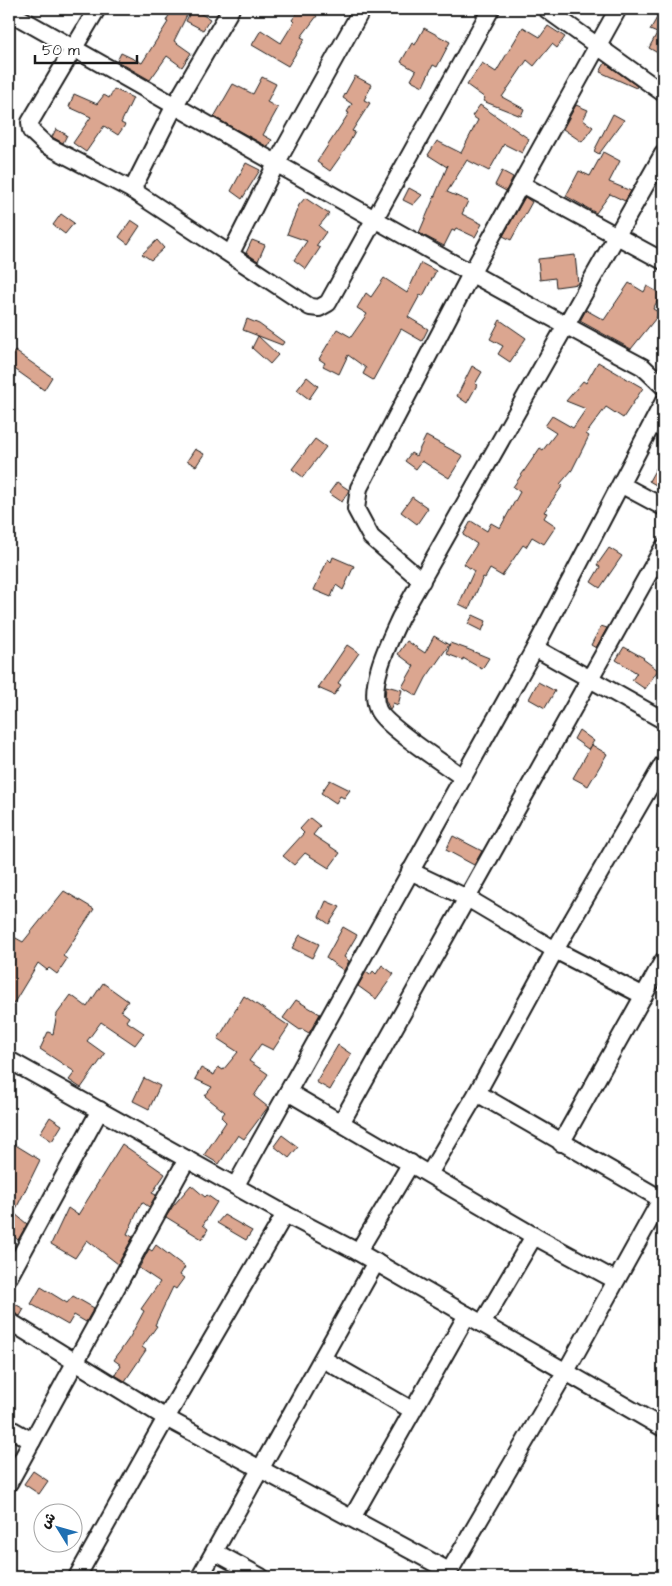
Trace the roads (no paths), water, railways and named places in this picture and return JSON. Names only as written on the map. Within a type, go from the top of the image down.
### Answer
[{"type":"street","points":[[97,9],[30,122],[31,131],[46,145],[132,190],[231,253],[310,307],[319,308],[328,303],[491,9]]},
{"type":"street","points":[[132,190],[175,105],[231,9]]},
{"type":"street","points":[[231,253],[277,162],[362,9]]},
{"type":"street","points":[[546,9],[598,44],[663,93]]},
{"type":"street","points":[[422,581],[371,537],[356,509],[360,488],[471,274],[618,9]]},
{"type":"street","points":[[9,12],[277,162],[373,219],[643,366],[662,379]]},
{"type":"street","points":[[462,777],[410,740],[378,710],[376,694],[386,648],[663,154]]},
{"type":"street","points":[[521,184],[663,261]]},
{"type":"street","points":[[236,1185],[534,648],[622,485],[663,404]]},
{"type":"street","points":[[622,485],[663,507]]},
{"type":"street","points":[[341,1123],[469,899],[663,548]]},
{"type":"street","points":[[534,648],[663,720]]},
{"type":"street","points":[[429,1174],[477,1093],[555,950],[663,764]]},
{"type":"street","points":[[410,870],[469,899],[555,950],[644,996]]},
{"type":"street","points":[[562,1143],[663,961]]},
{"type":"street","points":[[9,1062],[376,1262],[663,1428]]},
{"type":"street","points":[[288,1092],[534,1236],[615,1280]]},
{"type":"street","points":[[9,1321],[77,1361],[166,1418],[259,1470],[352,1518],[447,1574],[565,1373],[662,1197],[562,1143],[477,1093]]},
{"type":"street","points":[[9,1277],[100,1110]]},
{"type":"street","points":[[9,1484],[187,1159]]},
{"type":"street","points":[[358,1252],[411,1163]]},
{"type":"street","points":[[78,1577],[166,1418],[285,1214]]},
{"type":"street","points":[[482,1324],[534,1236]]},
{"type":"street","points":[[200,1577],[376,1262]]},
{"type":"street","points":[[352,1518],[467,1315]]},
{"type":"street","points":[[323,1359],[412,1410]]},
{"type":"street","points":[[9,1428],[32,1441]]},
{"type":"street","points":[[215,1552],[261,1577]]}]
